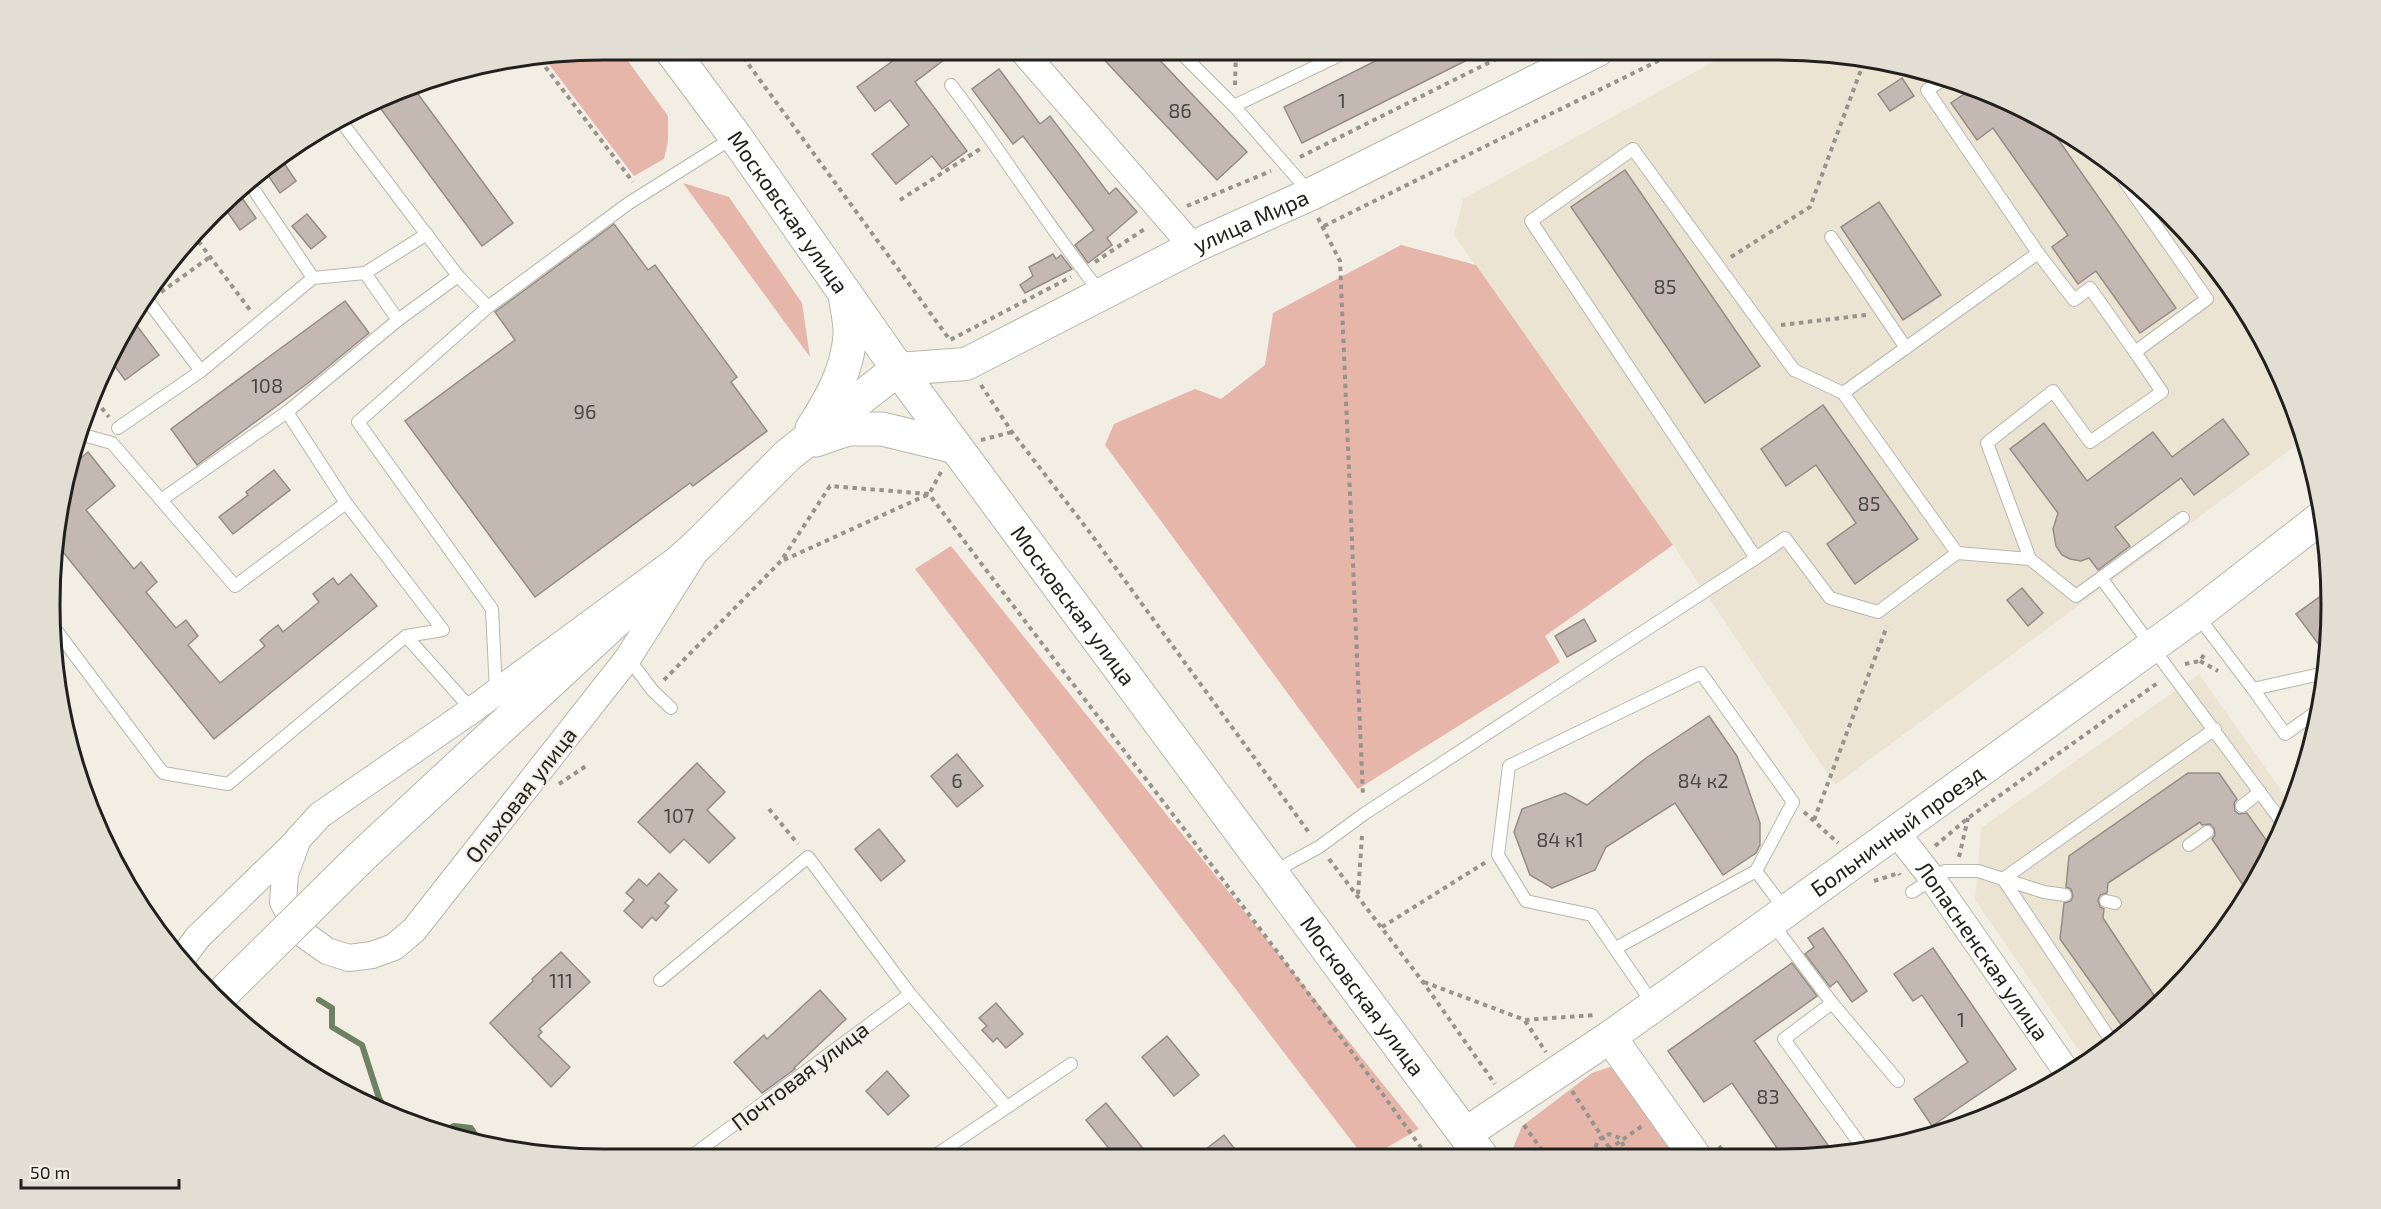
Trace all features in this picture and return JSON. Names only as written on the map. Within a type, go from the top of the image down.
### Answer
[{"type":"main road","name":"Московская улица","points":[[678,60],[735,136],[898,369],[1473,1145]]},
{"type":"main road","points":[[800,446],[829,402],[843,370],[850,334],[845,293]]},
{"type":"main road","name":"Ольховая улица","points":[[222,993],[361,857],[702,541],[788,455],[898,369]]},
{"type":"main road","points":[[800,446],[848,429],[882,429],[956,447]]},
{"type":"street","points":[[1031,60],[1193,247]]},
{"type":"street","name":"улица Мира","points":[[898,369],[966,364],[1092,282],[1193,247],[1311,194],[1553,61]]},
{"type":"street","name":"Больничный проезд","points":[[1473,1145],[1509,1104],[1608,1025],[1654,1005],[2151,647],[2205,626],[2315,524]]},
{"type":"street","name":"Ольховая улица","points":[[186,953],[198,937],[320,815],[496,693],[702,541]]},
{"type":"street","name":"Ольховая улица","points":[[298,839],[285,874],[282,902],[299,931],[327,951],[349,958],[372,956],[394,947],[414,930],[628,658],[702,541]]},
{"type":"street","name":"Лопасненская улица","points":[[1896,832],[1922,885],[2063,1067]]},
{"type":"street","points":[[1608,1025],[1690,1149]]},
{"type":"lane","points":[[1189,60],[1234,106],[1311,194]]},
{"type":"lane","points":[[1234,106],[1329,60]]},
{"type":"lane","points":[[1936,84],[1927,90],[2038,253],[2074,300],[2090,288],[2162,392],[2090,442],[2053,391],[1987,443],[2030,559],[2076,596],[2183,518]]},
{"type":"lane","points":[[951,85],[993,140],[1059,240],[1092,282]]},
{"type":"lane","points":[[345,126],[458,276],[488,307]]},
{"type":"lane","points":[[496,693],[492,609],[358,422],[488,307],[629,203],[735,136]]},
{"type":"lane","points":[[1756,558],[1531,221],[1634,149],[1794,370],[1843,393],[1957,553]]},
{"type":"lane","points":[[256,193],[313,278]]},
{"type":"lane","points":[[2134,193],[2207,299],[2134,352]]},
{"type":"lane","points":[[118,428],[201,371],[313,278],[365,273],[427,234]]},
{"type":"lane","points":[[1831,237],[1906,348]]},
{"type":"lane","points":[[1843,393],[2038,253]]},
{"type":"lane","points":[[365,273],[398,320]]},
{"type":"lane","points":[[161,500],[287,412],[398,320],[458,276]]},
{"type":"lane","points":[[151,304],[201,371]]},
{"type":"lane","points":[[61,637],[163,773],[228,784],[406,636],[443,630],[346,503],[287,412]]},
{"type":"lane","points":[[87,436],[112,443],[235,586],[346,503]]},
{"type":"lane","points":[[1271,873],[1319,847],[1364,814],[1785,538],[1830,598],[1878,612],[1957,553],[2030,559]]},
{"type":"lane","points":[[2101,578],[2278,817]]},
{"type":"lane","points":[[2205,626],[2285,734],[2309,717]]},
{"type":"lane","points":[[406,636],[472,710]]},
{"type":"lane","points":[[628,658],[653,691],[671,708]]},
{"type":"lane","points":[[1616,948],[1756,871],[1793,802],[1701,673],[1509,766],[1498,855],[1526,901],[1592,915],[1654,1005]]},
{"type":"lane","points":[[2253,689],[2316,675]]},
{"type":"lane","points":[[2003,879],[2215,729]]},
{"type":"lane","points":[[2242,806],[2260,792]]},
{"type":"lane","points":[[2189,845],[2207,832]]},
{"type":"lane","points":[[660,980],[808,856],[910,994],[1006,1106]]},
{"type":"lane","points":[[1756,871],[1779,917],[1832,1003],[1898,1081]]},
{"type":"lane","points":[[1922,885],[1945,871],[1978,871],[2044,892],[2065,895]]},
{"type":"lane","points":[[2003,879],[2108,1036]]},
{"type":"lane","name":"Почтовая улица","points":[[701,1149],[910,994]]},
{"type":"lane","points":[[1832,1003],[1784,1039],[1859,1142]]},
{"type":"lane","points":[[944,1149],[1071,1064]]},
{"type":"path","points":[[745,60],[950,340],[1092,282],[1165,215],[1285,164],[1494,60]]},
{"type":"path","points":[[1234,106],[1236,60]]},
{"type":"path","points":[[1358,895],[1364,814],[1340,261],[1324,226],[1660,60]]},
{"type":"path","points":[[543,64],[635,184],[629,203]]},
{"type":"path","points":[[1718,266],[1810,207],[1862,67]]},
{"type":"path","points":[[900,200],[993,140]]},
{"type":"path","points":[[198,241],[259,323]]},
{"type":"path","points":[[161,290],[210,257]]},
{"type":"path","points":[[1762,327],[1883,313]]},
{"type":"path","points":[[1012,432],[1088,530],[1319,847],[1423,982],[1541,1149]]},
{"type":"path","points":[[653,691],[781,561],[830,486],[929,494],[1340,1034],[1422,1149]]},
{"type":"path","points":[[781,561],[929,494]]},
{"type":"path","points":[[1814,820],[1898,597]]},
{"type":"path","points":[[1930,851],[1968,818],[2185,663],[2200,661],[2205,626]]},
{"type":"path","points":[[1793,802],[1841,846]]},
{"type":"path","points":[[769,809],[808,856]]},
{"type":"path","points":[[1382,927],[1498,855]]},
{"type":"path","points":[[1423,982],[1525,1020],[1608,1025]]},
{"type":"path","points":[[1608,1149],[1663,1111]]},
{"type":"path","points":[[1594,1149],[1599,1139],[1609,1134],[1620,1138],[1625,1149]]},
{"type":"shaded area","points":[[627,60],[668,116],[668,141],[664,159],[634,176],[548,63]]},
{"type":"shaded area","points":[[1717,60],[1812,61],[1848,65],[1883,70],[1952,89],[1985,101],[2049,133],[2108,173],[2162,219],[2208,273],[2248,332],[2280,396],[2297,445],[1835,785],[1673,545],[1454,235],[1463,199]]},
{"type":"shaded area","points":[[683,183],[729,197],[802,303],[810,357]]},
{"type":"shaded area","points":[[1401,245],[1476,265],[1673,545],[1545,636],[1560,662],[1358,789],[1105,445],[1114,424],[1195,389],[1221,399],[1265,365],[1273,313]]},
{"type":"shaded area","points":[[951,546],[1419,1129],[1384,1149],[1358,1149],[915,569]]},
{"type":"shaded area","points":[[2199,674],[2286,797],[2248,877],[2229,907],[2186,964],[2136,1014],[2082,1055],[1975,900],[1981,828]]},
{"type":"shaded area","points":[[1610,1067],[1623,1074],[1675,1149],[1513,1149],[1522,1126],[1592,1073]]},
{"type":"building","points":[[894,60],[944,60],[915,82],[967,151],[942,169],[932,156],[896,184],[872,154],[909,125],[890,100],[875,111],[857,87]]},
{"type":"building","points":[[1104,60],[1160,60],[1247,152],[1217,180]]},
{"type":"building","points":[[1377,60],[1467,60],[1302,143],[1284,107]]},
{"type":"building","points":[[999,69],[1040,124],[1050,116],[1109,194],[1116,188],[1137,212],[1107,238],[1112,245],[1088,263],[1075,245],[1094,230],[1023,136],[1013,144],[972,89]]},
{"type":"building","points":[[1902,78],[1914,96],[1890,111],[1878,94]]},
{"type":"building","points":[[417,93],[513,223],[482,246],[380,108]]},
{"type":"building","points":[[1965,94],[2017,116],[2057,138],[2176,308],[2140,333],[2096,271],[2078,284],[2052,247],[2068,235],[1993,128],[1977,140],[1951,103]]},
{"type":"building","points":[[285,164],[296,181],[280,193],[269,176]]},
{"type":"building","points":[[1625,170],[1760,366],[1705,403],[1571,207]]},
{"type":"building","points":[[241,199],[256,218],[240,230],[227,212]]},
{"type":"building","points":[[1879,202],[1941,295],[1903,320],[1841,227]]},
{"type":"building","points":[[307,214],[326,237],[311,249],[292,226]]},
{"type":"building","points":[[614,224],[648,270],[655,265],[737,377],[731,382],[767,431],[693,486],[690,483],[535,597],[405,421],[515,340],[495,312]]},
{"type":"building","points":[[1053,254],[1056,259],[1061,255],[1072,269],[1025,293],[1020,285],[1033,276],[1029,267]]},
{"type":"building","points":[[345,301],[369,333],[312,380],[197,465],[171,429]]},
{"type":"building","points":[[137,326],[159,355],[125,380],[115,366]]},
{"type":"building","points":[[1823,405],[1918,539],[1855,584],[1827,544],[1856,523],[1816,465],[1786,486],[1761,449]]},
{"type":"building","points":[[2223,419],[2249,454],[2194,495],[2181,478],[2115,527],[2130,546],[2098,570],[2089,558],[2081,561],[2062,555],[2056,546],[2053,529],[2058,513],[2010,449],[2044,423],[2087,481],[2153,432],[2172,457]]},
{"type":"building","points":[[88,452],[115,486],[86,510],[134,569],[141,562],[157,582],[146,592],[176,628],[186,620],[198,636],[188,645],[220,683],[265,646],[260,640],[269,632],[278,625],[283,632],[319,602],[313,594],[333,578],[338,585],[351,574],[377,606],[214,739],[63,552],[70,498],[81,458]]},
{"type":"building","points":[[274,470],[290,490],[233,534],[219,517],[248,495],[246,492]]},
{"type":"building","points":[[2022,588],[2043,613],[2028,626],[2007,600]]},
{"type":"building","points":[[2321,596],[2319,645],[2296,614]]},
{"type":"building","points":[[1584,619],[1596,641],[1567,657],[1555,636]]},
{"type":"building","points":[[1709,716],[1737,756],[1760,823],[1760,845],[1756,853],[1723,875],[1675,803],[1606,847],[1595,870],[1552,888],[1530,875],[1514,832],[1522,809],[1565,793],[1587,805],[1646,758]]},
{"type":"building","points":[[957,754],[983,786],[957,807],[931,776]]},
{"type":"building","points":[[697,763],[725,792],[707,810],[735,838],[709,863],[684,839],[670,853],[638,822]]},
{"type":"building","points":[[2188,773],[2219,773],[2237,799],[2234,803],[2235,811],[2239,814],[2247,813],[2267,841],[2243,885],[2212,839],[2215,835],[2214,828],[2210,824],[2202,825],[2200,822],[2108,883],[2107,893],[2100,895],[2098,900],[2100,907],[2104,909],[2103,918],[2155,997],[2122,1025],[2060,939],[2064,903],[2071,901],[2073,896],[2071,889],[2066,887],[2069,856]]},
{"type":"building","points":[[879,829],[905,861],[881,881],[855,849]]},
{"type":"building","points":[[659,873],[677,890],[665,903],[669,906],[656,921],[652,917],[642,928],[624,911],[634,900],[626,893],[639,879],[647,886]]},
{"type":"building","points":[[1823,928],[1867,991],[1852,1002],[1837,981],[1830,987],[1805,954],[1814,947],[1808,938]]},
{"type":"building","points":[[1933,948],[2016,1069],[1932,1126],[1914,1099],[1968,1062],[1922,995],[1913,1001],[1894,974]]},
{"type":"building","points":[[561,952],[590,982],[539,1029],[542,1032],[538,1036],[570,1067],[551,1087],[490,1023]]},
{"type":"building","points":[[1792,963],[1817,996],[1754,1041],[1829,1146],[1778,1149],[1732,1083],[1704,1102],[1668,1051]]},
{"type":"building","points":[[820,990],[846,1019],[795,1069],[762,1093],[734,1062],[764,1035],[767,1039]]},
{"type":"building","points":[[996,1003],[1023,1034],[1006,1048],[997,1038],[993,1042],[982,1030],[987,1026],[979,1018]]},
{"type":"building","points":[[1167,1036],[1199,1075],[1174,1096],[1142,1057]]},
{"type":"building","points":[[887,1071],[909,1096],[888,1115],[866,1091]]},
{"type":"building","points":[[1106,1103],[1143,1149],[1110,1149],[1086,1120]]},
{"type":"building","points":[[1224,1135],[1235,1149],[1206,1149]]},
{"type":"waterway","points":[[319,1000],[332,1008],[332,1027],[362,1045],[380,1101]]},
{"type":"waterway","points":[[453,1127],[471,1128],[474,1133]]}]
